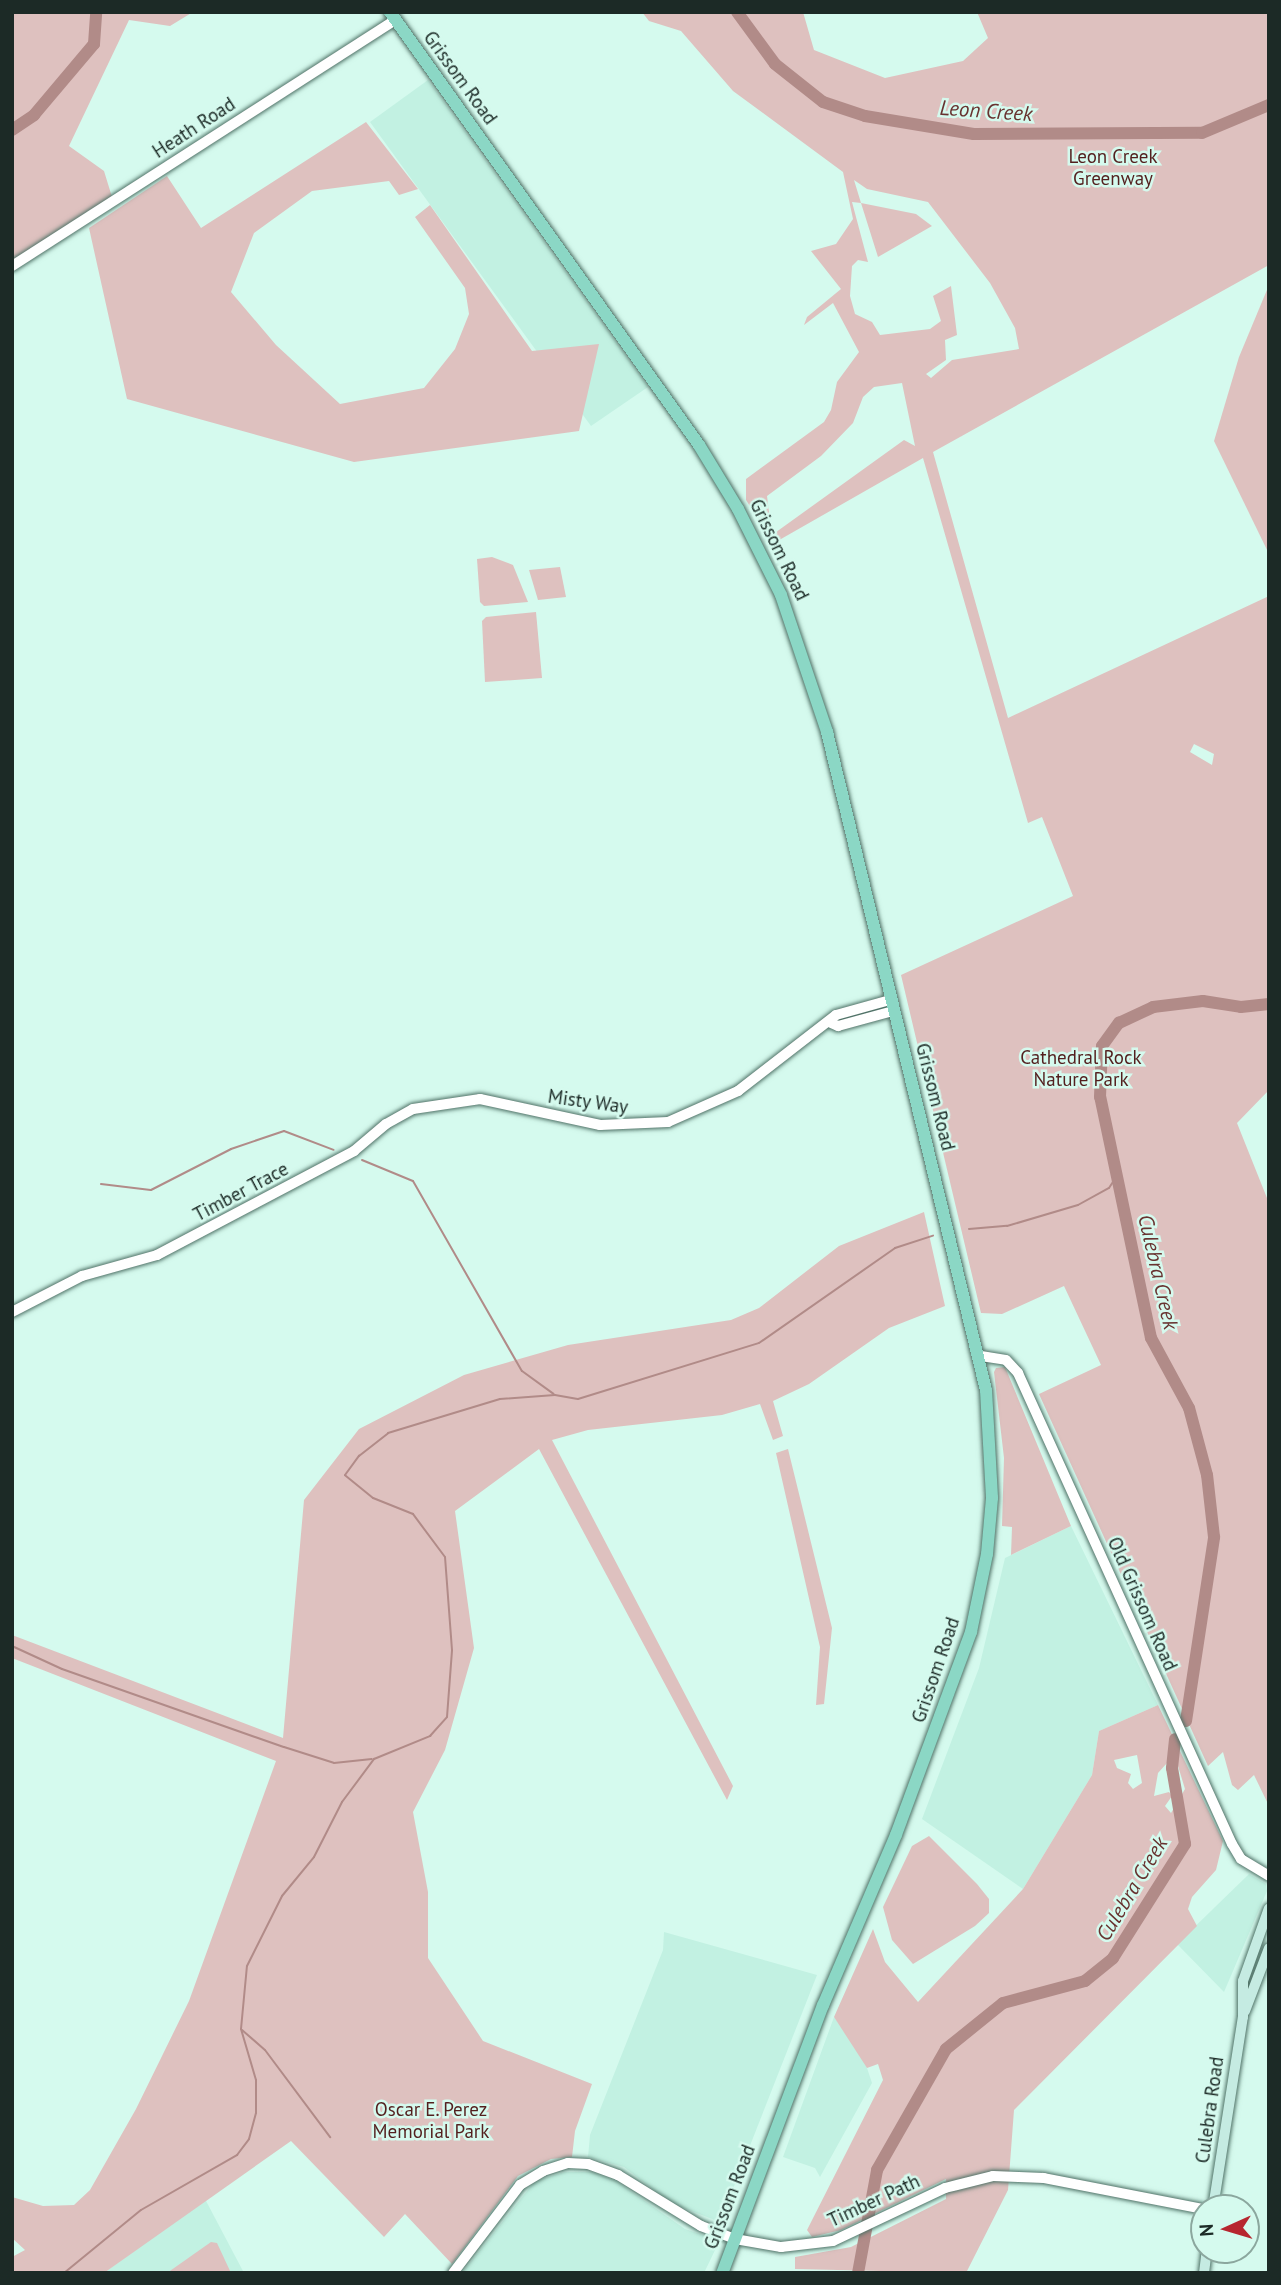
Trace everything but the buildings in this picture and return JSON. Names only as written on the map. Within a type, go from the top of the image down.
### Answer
[{"type":"main road","name":"Grissom Road","points":[[392,16],[699,445],[768,564],[820,708],[981,1356],[990,1416],[992,1498],[987,1554],[971,1632],[896,1835],[823,2005],[722,2273]]},
{"type":"main road","name":"Culebra Road","points":[[1215,2194],[1243,2017],[1243,1980],[1269,1908]]},
{"type":"main road","name":"Culebra Road","points":[[1243,2017],[1269,1948]]},
{"type":"street","name":"Heath Road","points":[[12,266],[392,16]]},
{"type":"street","name":"Misty Way","points":[[480,1099],[591,1124],[631,1127],[668,1122],[738,1091],[831,1023],[838,1026],[892,1006]]},
{"type":"street","name":"Timber Trace","points":[[12,1312],[82,1276],[157,1255],[354,1151],[399,1115],[425,1105],[480,1099]]},
{"type":"street","name":"Old Grissom Road","points":[[981,1356],[1006,1360],[1018,1373],[1232,1844],[1241,1858],[1269,1875]]},
{"type":"street","name":"Timber Path","points":[[453,2273],[520,2185],[542,2171],[568,2164],[607,2170],[672,2212],[735,2239],[799,2246],[858,2231],[945,2188],[993,2176],[1019,2175],[1190,2207]]},
{"type":"shaded area","points":[[428,80],[648,387],[591,426],[370,122]]},
{"type":"shaded area","points":[[1071,1526],[1158,1705],[1099,1731],[1092,1775],[1023,1889],[922,1819],[979,1668],[1005,1558]]},
{"type":"shaded area","points":[[1249,1874],[1266,1884],[1267,1891],[1224,1992],[1177,1944]]},
{"type":"shaded area","points":[[664,1932],[817,1975],[720,2222],[671,2203],[624,2167],[588,2157],[590,2135],[663,1950]]},
{"type":"shaded area","points":[[834,2017],[864,2059],[872,2083],[820,2177],[815,2168],[783,2157]]},
{"type":"shaded area","points":[[565,2172],[592,2172],[616,2181],[685,2229],[712,2238],[717,2246],[704,2273],[462,2273],[535,2181]]},
{"type":"shaded area","points":[[205,2199],[244,2273],[104,2273]]},
{"type":"green space","points":[[12,12],[193,12],[170,26],[129,20],[69,146],[104,171],[112,197],[12,261]]},
{"type":"green space","points":[[642,12],[803,12],[814,50],[885,78],[963,61],[988,38],[977,12],[1269,12],[1269,265],[933,452],[1008,718],[1269,596],[1269,1090],[1237,1123],[1269,1203],[1269,1806],[1254,1775],[1238,1790],[1232,1785],[1223,1752],[1208,1766],[1039,1394],[1101,1365],[1064,1286],[1002,1314],[981,1313],[901,975],[1073,896],[1042,817],[1028,823],[923,458],[774,543],[746,500],[746,479],[824,422],[831,410],[837,382],[859,352],[833,303],[804,325],[807,317],[841,289],[811,251],[836,244],[853,219],[843,172],[733,91],[681,31],[649,21]],"holes":[[[854,180],[867,189],[928,202],[990,283],[1015,328],[1019,349],[952,360],[931,378],[926,374],[946,360],[945,340],[957,335],[951,286],[933,296],[941,321],[930,329],[880,335],[872,322],[855,314],[850,296],[852,266],[858,260],[868,262],[852,202],[861,203]],[[902,383],[915,446],[904,440],[772,535],[767,496],[821,456],[853,423],[863,397],[874,387]],[[1194,744],[1214,754],[1212,765],[1190,752]]]},
{"type":"green space","points":[[366,122],[418,189],[399,195],[389,181],[312,191],[254,233],[231,292],[276,345],[340,404],[424,388],[455,349],[469,314],[465,288],[415,217],[430,205],[532,351],[599,344],[579,431],[354,462],[127,399],[89,228],[167,176],[201,228]]},
{"type":"green space","points":[[861,203],[916,214],[932,226],[878,257]]},
{"type":"green space","points":[[1269,285],[1269,554],[1214,441],[1239,357]]},
{"type":"green space","points":[[492,557],[513,565],[528,602],[484,606],[480,602],[477,559]]},
{"type":"green space","points":[[560,567],[566,597],[538,600],[529,570]]},
{"type":"green space","points":[[536,612],[542,678],[485,682],[482,621],[486,617]]},
{"type":"green space","name":"Oscar E. Perez Memorial Park","points":[[924,1212],[945,1306],[889,1328],[809,1384],[773,1401],[783,1436],[773,1440],[760,1404],[722,1415],[588,1430],[552,1440],[733,1786],[727,1800],[539,1449],[455,1511],[474,1648],[445,1750],[413,1812],[428,1892],[428,1958],[483,2041],[592,2084],[575,2131],[572,2157],[551,2159],[518,2176],[452,2264],[405,2214],[384,2237],[291,2141],[104,2273],[12,2273],[12,2257],[25,2250],[12,2238],[12,2197],[43,2206],[74,2205],[90,2190],[136,2109],[189,2001],[276,1761],[12,1658],[12,1635],[283,1738],[304,1500],[359,1429],[464,1375],[568,1345],[731,1320],[759,1308],[839,1246]]},
{"type":"green space","points":[[1005,1367],[1071,1526],[1011,1555],[1012,1527],[1002,1526],[1004,1458],[994,1372],[996,1368]]},
{"type":"green space","points":[[788,1449],[832,1628],[824,1704],[816,1705],[820,1647],[776,1453]]},
{"type":"green space","points":[[1158,1705],[1223,1841],[1216,1870],[1192,1897],[1188,1909],[1197,1926],[1014,2110],[1008,2190],[966,2273],[795,2269],[795,2257],[851,2247],[946,2199],[946,2179],[841,2230],[812,2237],[807,2230],[883,2080],[878,2064],[867,2068],[834,2017],[873,1929],[885,1962],[918,2002],[1023,1889],[1092,1775],[1099,1731]],"holes":[[[1137,1755],[1142,1783],[1133,1789],[1128,1783],[1131,1774],[1117,1768],[1114,1760]],[[1167,1763],[1178,1766],[1185,1789],[1171,1813],[1165,1806],[1172,1796],[1169,1792],[1154,1796],[1158,1773]]]},
{"type":"green space","points":[[929,1836],[989,1899],[989,1913],[975,1926],[913,1964],[892,1940],[883,1907],[912,1846]]},
{"type":"green space","points":[[211,2242],[217,2243],[231,2273],[167,2273]]},
{"type":"waterway","name":"Leon Creek","points":[[12,130],[34,115],[94,44],[96,12]]},
{"type":"waterway","name":"Leon Creek","points":[[737,12],[775,64],[823,102],[865,116],[974,134],[1202,133],[1269,105]]},
{"type":"waterway","name":"Culebra Creek","points":[[1186,1721],[1214,1537],[1207,1475],[1189,1408],[1151,1338],[1100,1097],[1102,1046],[1119,1023],[1153,1007],[1203,1001],[1241,1007],[1269,1004]]},
{"type":"waterway","points":[[101,1184],[151,1190],[231,1149],[284,1131],[334,1150]]},
{"type":"waterway","points":[[362,1160],[413,1181],[522,1371],[554,1394]]},
{"type":"waterway","points":[[969,1229],[1007,1226],[1078,1205],[1109,1188],[1118,1174]]},
{"type":"waterway","points":[[64,2273],[141,2210],[237,2155],[249,2139],[256,2113],[256,2080],[241,2029],[247,1966],[282,1896],[314,1857],[342,1802],[374,1759],[430,1736],[447,1717],[452,1650],[445,1557],[413,1514],[373,1498],[345,1475],[359,1456],[388,1433],[500,1399],[555,1395],[578,1399],[759,1343],[895,1248],[933,1236]]},
{"type":"waterway","points":[[12,1646],[62,1669],[334,1763],[372,1759]]},
{"type":"waterway","name":"Culebra Creek","points":[[858,2273],[877,2170],[946,2049],[1003,2003],[1085,1981],[1113,1958],[1185,1844],[1172,1768],[1175,1739]]},
{"type":"waterway","points":[[242,2030],[265,2050],[330,2137]]},
{"type":"park label","name":"Leon Creek Greenway","points":[[1113,168]]},
{"type":"park label","name":"Cathedral Rock Nature Park","points":[[1081,1069]]}]
